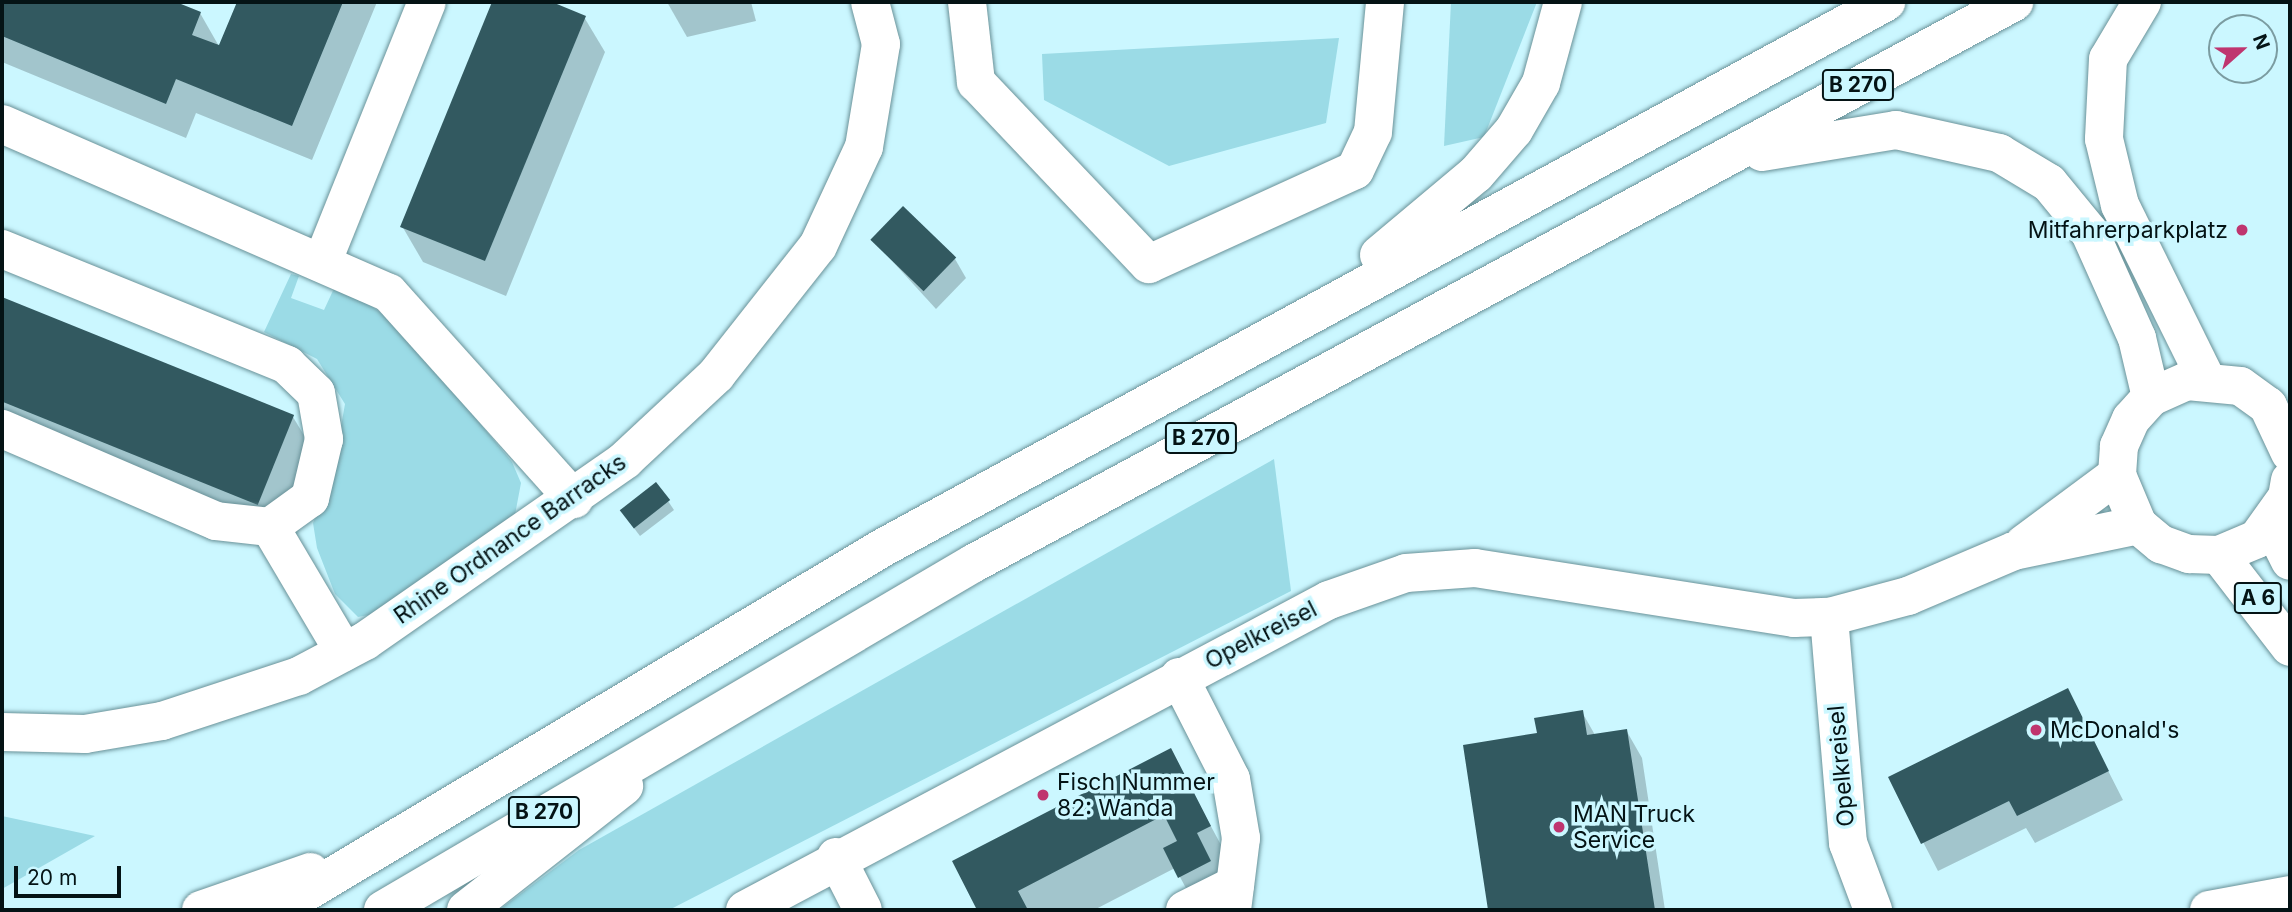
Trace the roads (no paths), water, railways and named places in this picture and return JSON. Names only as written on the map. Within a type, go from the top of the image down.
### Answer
[{"type":"main road","points":[[322,263],[427,2]]},
{"type":"main road","name":"Rhine Ordnance Barracks","points":[[870,2],[881,44]]},
{"type":"main road","name":"Rhine Ordnance Barracks","points":[[2,732],[85,734],[162,721],[299,676],[344,652],[574,499],[716,375],[818,246],[864,146],[881,44],[884,2]]},
{"type":"main road","points":[[967,2],[976,82],[1149,264],[1355,170],[1373,132],[1385,2]]},
{"type":"main road","name":"B 270","points":[[1281,329],[1434,212],[1492,157],[1541,83],[1563,2]]},
{"type":"main road","name":"B 270","points":[[276,910],[363,855],[884,547],[1886,2]]},
{"type":"main road","name":"B 270","points":[[383,910],[705,716],[1402,327],[2014,2]]},
{"type":"main road","points":[[2142,2],[2108,59],[2104,139],[2120,205],[2206,379]]},
{"type":"main road","points":[[2,124],[389,293],[574,499]]},
{"type":"main road","points":[[1702,169],[1793,143],[1896,130],[1999,153],[2049,183],[2090,233],[2137,338],[2151,397]]},
{"type":"main road","points":[[2,249],[286,365],[316,393],[324,439],[310,498],[270,527],[216,521],[2,429]]},
{"type":"main road","points":[[2289,440],[2268,405],[2240,386],[2206,379],[2151,397],[2131,418],[2119,446],[2117,475],[2138,525],[2171,548],[2219,555],[2272,525],[2290,480]]},
{"type":"main road","name":"Opelkreisel","points":[[2014,551],[2117,475]]},
{"type":"main road","name":"Opelkreisel","points":[[745,910],[836,857],[1329,600],[1405,573],[1475,568],[1794,618],[1829,617],[1908,596],[2014,551],[2138,525]]},
{"type":"main road","points":[[2272,525],[2290,561]]},
{"type":"main road","points":[[270,527],[344,652]]},
{"type":"main road","name":"A 6","points":[[2219,555],[2290,647]]},
{"type":"main road","name":"Opelkreisel","points":[[1829,617],[1848,843],[1873,910]]},
{"type":"main road","points":[[1179,677],[1231,779],[1241,838],[1233,898],[1185,910]]},
{"type":"main road","points":[[466,910],[530,865],[705,716]]},
{"type":"main road","points":[[201,910],[363,855]]},
{"type":"main road","points":[[836,857],[863,910]]},
{"type":"main road","points":[[2208,910],[2290,895]]},
{"type":"place","name":"Mitfahrerparkplatz","points":[[2242,230]]},
{"type":"place","name":"McDonald's","points":[[2036,730]]},
{"type":"place","name":"Fisch Nummer 82: Wanda","points":[[1043,795]]},
{"type":"place","name":"MAN Truck Service","points":[[1559,827]]}]
